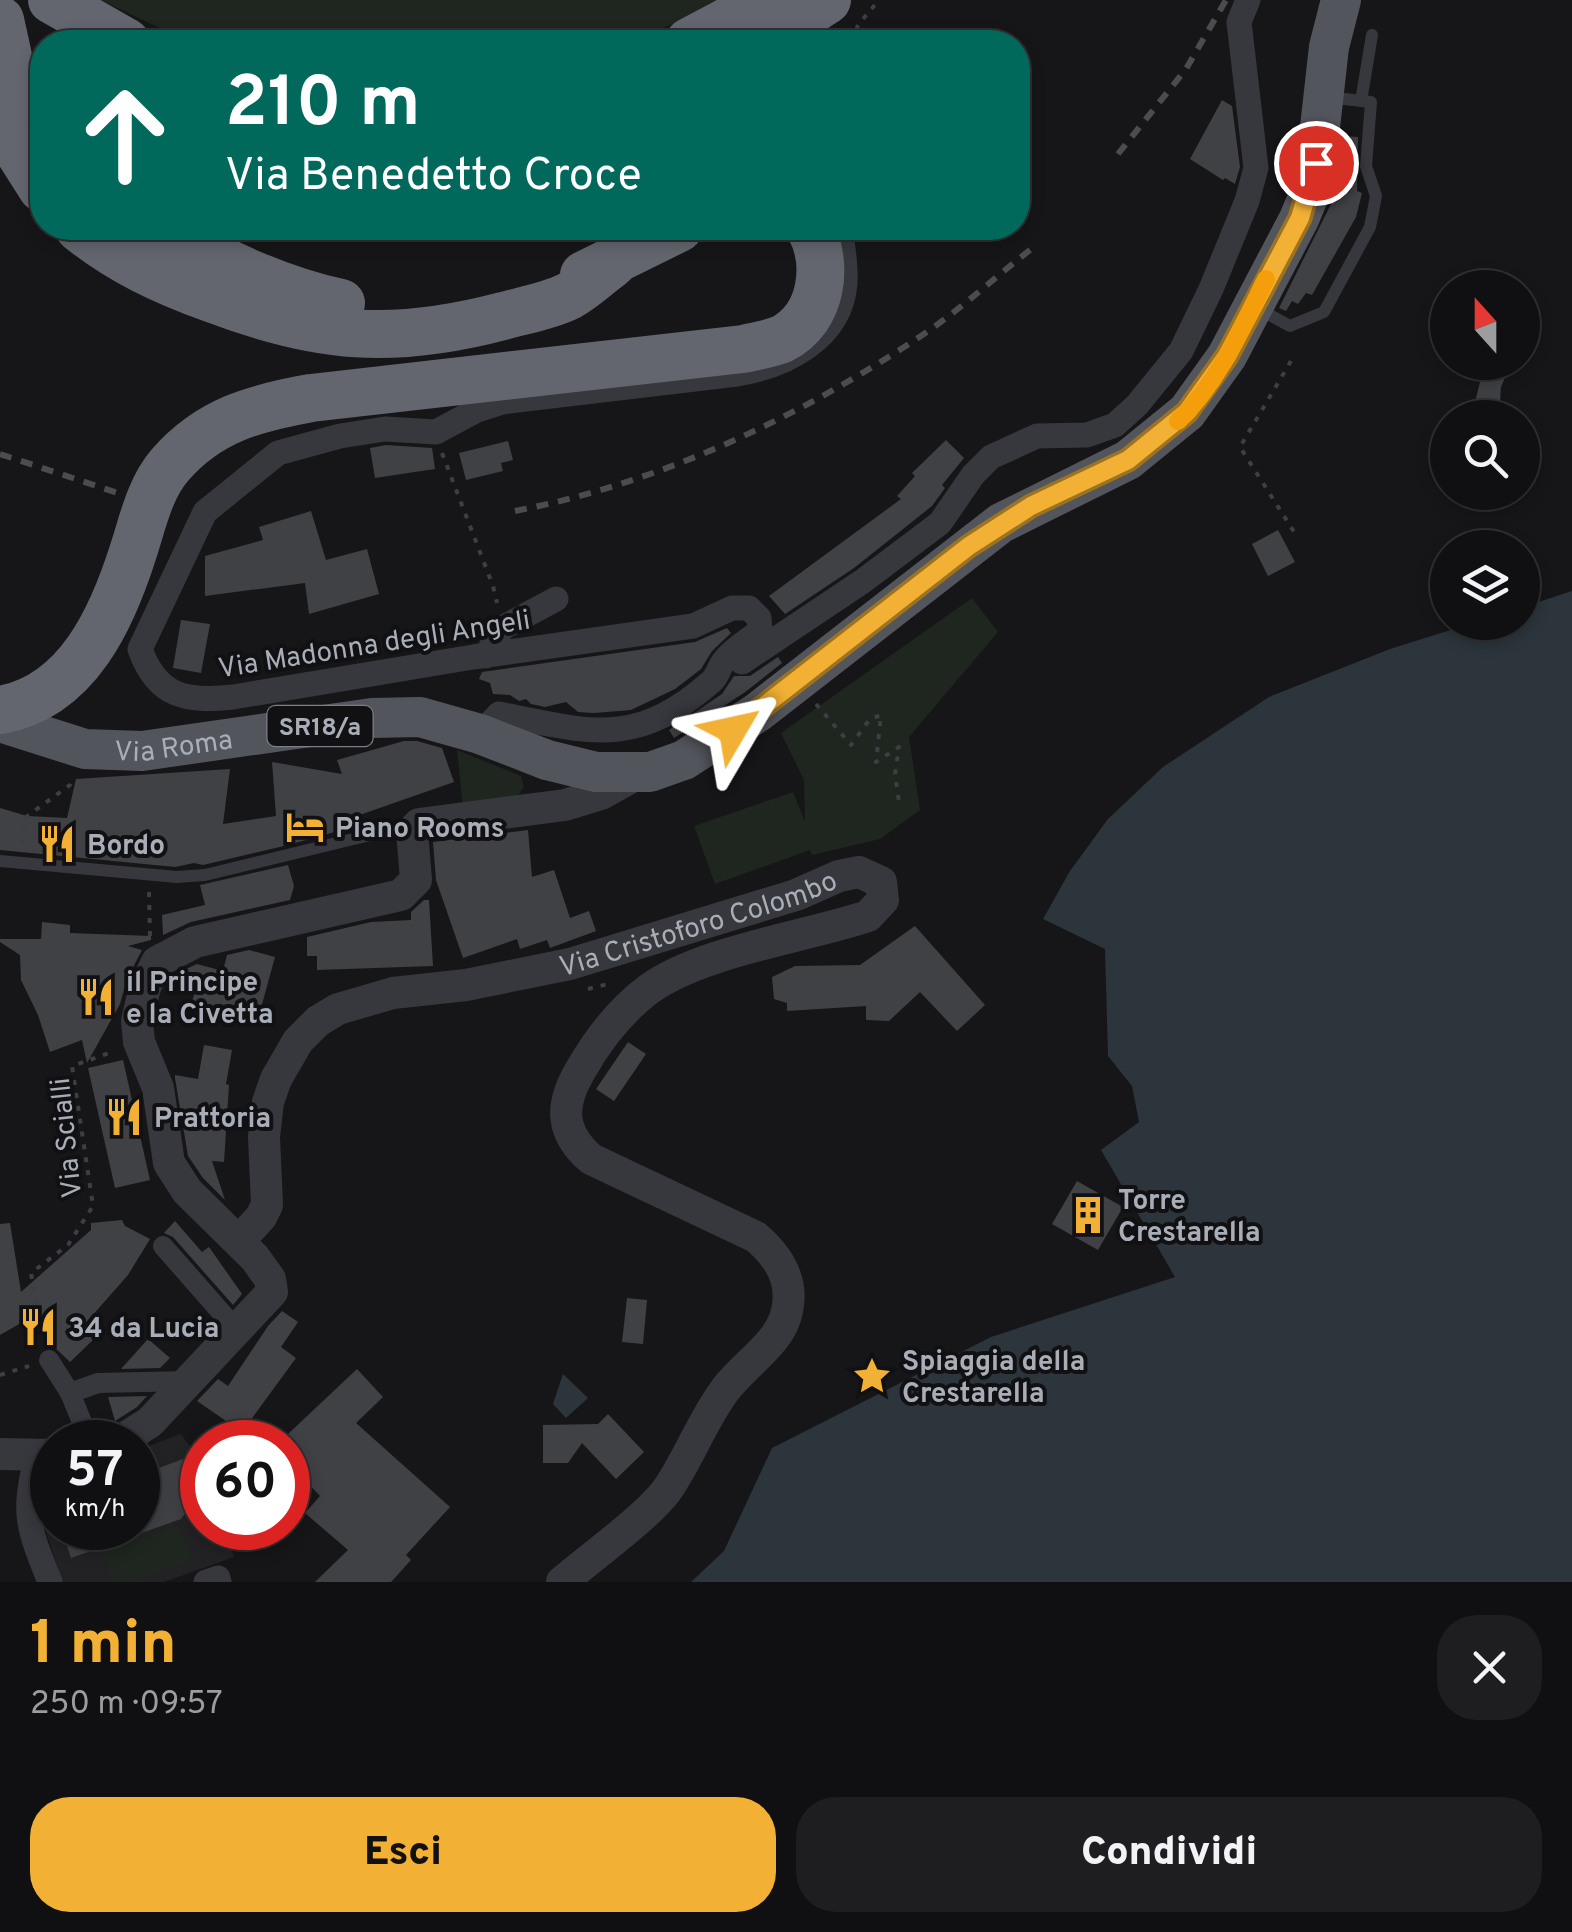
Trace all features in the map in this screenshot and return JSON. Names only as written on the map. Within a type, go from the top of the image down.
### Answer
[{"type":"highway","points":[[4,0],[49,30]]},
{"type":"highway","points":[[52,0],[105,30]]},
{"type":"highway","points":[[712,30],[768,0]]},
{"type":"highway","points":[[780,30],[826,0]]},
{"type":"highway","points":[[0,20],[16,93],[30,118]]},
{"type":"highway","points":[[0,122],[30,169]]},
{"type":"highway","points":[[95,240],[157,278],[296,327],[340,334],[386,336],[472,324],[570,295],[612,264]]},
{"type":"highway","points":[[179,240],[258,279],[299,294],[350,305],[445,307],[520,296],[560,285],[657,240]]},
{"type":"highway","points":[[0,710],[38,697],[63,679],[87,653],[113,607],[157,485],[179,457],[229,419],[258,407],[311,398],[743,350],[782,338],[800,325],[821,284],[822,262],[814,240]]},
{"type":"main road","name":"SR18/a","points":[[637,774],[670,766],[708,747],[1001,523],[1128,460],[1173,425],[1202,393],[1258,296],[1309,194],[1316,163],[1342,99],[1328,47],[1340,0]]},
{"type":"main road","name":"Via Roma","points":[[0,722],[105,762],[142,752],[372,718],[420,717],[553,761],[596,772],[637,774]]},
{"type":"street","name":"Via Madonna degli Angeli","points":[[480,734],[499,714],[609,732],[639,726],[664,714],[782,638],[913,545],[940,523],[990,457],[1037,436],[1087,435],[1115,425],[1181,351],[1247,201],[1256,168],[1239,22],[1248,0]]},
{"type":"street","points":[[436,432],[477,410],[502,402],[737,374],[790,359],[812,344],[838,307],[846,280],[841,240]]},
{"type":"street","name":"Via Madonna degli Angeli","points":[[436,432],[385,429],[340,436],[278,453],[205,512],[140,649],[147,670],[157,682],[200,700],[694,626],[732,608],[748,608],[759,618],[760,631],[723,661],[716,678]]},
{"type":"street","points":[[486,656],[502,628],[556,599]]},
{"type":"street","points":[[526,812],[544,789],[553,761]]},
{"type":"street","points":[[152,1420],[272,1292],[270,1279],[247,1250],[174,1174],[166,1150],[158,1088],[138,1042],[140,1005],[157,962],[194,942],[401,895],[416,880],[412,831],[419,824],[526,812],[601,794],[637,774]]},
{"type":"street","name":"Via Cristoforo Colombo","points":[[247,1250],[267,1205],[264,1137],[276,1079],[298,1041],[318,1021],[338,1009],[393,992],[466,985],[570,964],[796,895],[840,876],[859,872],[881,882],[883,900],[868,916],[695,967],[652,988],[631,1004],[602,1038],[566,1096],[565,1119],[572,1137],[591,1159],[756,1237],[778,1256],[785,1276],[787,1311],[778,1330],[727,1387],[665,1492],[562,1582]]},
{"type":"street","points":[[164,1246],[235,1328]]},
{"type":"street","points":[[49,1360],[81,1420]]},
{"type":"street","points":[[70,1393],[98,1383],[190,1382]]},
{"type":"street","points":[[0,1454],[30,1455]]},
{"type":"street","points":[[30,1497],[26,1508],[30,1534]]},
{"type":"street","points":[[37,1550],[50,1582]]},
{"type":"street","points":[[206,1582],[218,1578],[220,1582]]},
{"type":"lane","points":[[1258,296],[1290,326],[1324,312],[1370,227],[1376,196],[1366,166],[1371,102],[1342,99],[1372,35]]},
{"type":"lane","points":[[0,861],[176,877],[205,875],[419,824]]},
{"type":"path","points":[[856,30],[879,0]]},
{"type":"path","points":[[1290,362],[1240,447],[1296,535]]},
{"type":"path","points":[[436,432],[493,586],[502,628]]},
{"type":"path","points":[[796,681],[852,745],[870,719],[881,715],[876,762],[899,747],[899,802]]},
{"type":"path","points":[[21,864],[26,817],[70,786],[76,775],[105,762]]},
{"type":"path","points":[[148,892],[150,946],[157,962]]},
{"type":"path","name":"Via Scialli","points":[[49,1360],[55,1354],[40,1328],[31,1273],[68,1245],[93,1206],[72,1066],[138,1042]]},
{"type":"path","points":[[0,1375],[49,1360]]},
{"type":"shaded area","points":[[101,0],[727,0],[720,8],[657,30],[164,30]]},
{"type":"shaded area","points":[[1572,591],[1572,1582],[691,1582],[724,1551],[772,1448],[991,1337],[1175,1277],[1101,1150],[1139,1122],[1132,1086],[1108,1056],[1105,949],[1043,919],[1070,871],[1108,819],[1163,767],[1269,697],[1430,636],[1430,640],[1540,640],[1540,601]]},
{"type":"shaded area","points":[[972,598],[998,632],[909,737],[920,810],[880,839],[812,855],[810,850],[715,884],[694,826],[793,792],[805,822],[804,780],[781,733]]},
{"type":"shaded area","points":[[457,750],[521,776],[524,787],[517,797],[463,808]]},
{"type":"shaded area","points":[[563,1374],[588,1398],[566,1418],[553,1404]]},
{"type":"shaded area","points":[[180,1434],[180,1550],[232,1550],[234,1557],[164,1582],[62,1582],[52,1550],[160,1550],[160,1442]]},
{"type":"shaded area","points":[[178,1525],[180,1550],[188,1550],[192,1561],[132,1582],[112,1582],[102,1551],[160,1550],[160,1531]]},
{"type":"building","points":[[1222,100],[1232,106],[1240,167],[1235,184],[1190,159]]},
{"type":"building","points":[[1343,136],[1358,137],[1357,191],[1362,193],[1356,217],[1312,295],[1306,293],[1298,304],[1292,301],[1286,311],[1279,308],[1331,204]]},
{"type":"building","points":[[1480,380],[1504,380],[1500,400],[1476,400]]},
{"type":"building","points":[[946,440],[964,458],[942,485],[945,488],[932,506],[854,568],[785,614],[769,596],[901,499],[897,496],[915,476],[912,473]]},
{"type":"building","points":[[508,441],[513,460],[501,463],[503,471],[466,480],[459,453]]},
{"type":"building","points":[[370,448],[432,448],[435,469],[375,478]]},
{"type":"building","points":[[311,511],[326,560],[367,549],[379,594],[309,614],[305,583],[205,596],[205,556],[263,540],[259,527]]},
{"type":"building","points":[[1278,530],[1295,562],[1268,576],[1252,544]]},
{"type":"building","points":[[181,620],[210,624],[201,673],[173,668]]},
{"type":"building","points":[[727,628],[731,633],[712,651],[701,669],[675,689],[631,710],[578,712],[566,702],[545,707],[510,695],[493,694],[490,683],[479,679],[482,672],[695,642]]},
{"type":"building","points":[[778,657],[782,663],[744,693],[674,738],[669,730],[722,694],[734,676],[750,676]]},
{"type":"building","points":[[404,741],[442,748],[454,782],[351,818],[353,827],[284,846],[203,865],[175,867],[0,850],[0,808],[27,816],[67,818],[76,779],[230,769],[223,824],[276,816],[272,762],[342,774],[337,760]]},
{"type":"building","points":[[528,830],[532,877],[554,870],[570,918],[589,911],[596,931],[550,948],[547,940],[520,949],[517,939],[463,958],[436,880],[433,842]]},
{"type":"building","points":[[288,865],[294,886],[290,900],[191,922],[163,935],[162,915],[205,905],[200,885]]},
{"type":"building","points":[[429,900],[433,966],[317,970],[317,956],[307,956],[307,937],[371,922],[411,920],[411,912]]},
{"type":"building","points":[[42,922],[70,925],[70,933],[151,936],[151,940],[128,946],[142,950],[120,1004],[87,1063],[82,1040],[50,1052],[21,980],[20,955],[0,942],[41,939]]},
{"type":"building","points":[[915,926],[985,1005],[957,1031],[920,992],[889,1021],[866,1020],[866,1006],[787,1011],[787,1003],[774,999],[772,977],[795,966],[860,965]]},
{"type":"building","points":[[249,950],[275,957],[261,1008],[249,1005],[244,1022],[190,1008],[194,995],[178,992],[184,970],[197,964],[223,971],[227,955]]},
{"type":"building","points":[[628,1042],[646,1054],[614,1101],[596,1089]]},
{"type":"building","points":[[204,1045],[232,1050],[226,1084],[229,1085],[224,1162],[212,1161],[225,1200],[188,1156],[175,1078],[198,1079]]},
{"type":"building","points":[[123,1060],[150,1180],[115,1188],[88,1068]]},
{"type":"building","name":"Torre Crestarella","points":[[1077,1181],[1123,1207],[1098,1250],[1052,1224]]},
{"type":"building","points":[[122,1220],[125,1226],[150,1239],[128,1275],[83,1326],[95,1338],[70,1362],[51,1344],[40,1312],[0,1335],[0,1224],[10,1223],[21,1292],[91,1230],[91,1223]]},
{"type":"building","points":[[175,1221],[202,1252],[209,1247],[242,1294],[233,1305],[173,1237],[164,1233]]},
{"type":"building","points":[[627,1298],[647,1300],[643,1344],[622,1342]]},
{"type":"building","points":[[282,1311],[298,1322],[281,1347],[296,1358],[251,1420],[225,1420],[197,1401],[218,1379],[228,1386]]},
{"type":"building","points":[[148,1339],[170,1358],[160,1368],[121,1369]]},
{"type":"building","points":[[357,1369],[383,1397],[356,1423],[450,1507],[406,1555],[411,1560],[391,1582],[315,1582],[348,1550],[310,1517],[310,1507],[320,1496],[310,1485],[310,1420],[303,1420]]},
{"type":"building","points":[[147,1396],[117,1420],[108,1397]]},
{"type":"building","points":[[608,1414],[644,1452],[616,1479],[582,1443],[568,1463],[543,1463],[543,1425],[598,1424]]},
{"type":"building","points":[[180,1460],[180,1519],[160,1526],[160,1468]]},
{"type":"building","points":[[68,1550],[94,1550],[71,1558]]},
{"type":"railway","points":[[1118,154],[1186,69],[1226,0]]},
{"type":"railway","points":[[515,511],[625,483],[781,418],[927,332],[1035,246]]},
{"type":"railway","points":[[0,454],[124,495]]},
{"type":"slow traffic","points":[[1178,421],[1227,356],[1266,279]]},
{"type":"place","name":"Piano Rooms","points":[[305,827]]},
{"type":"place","name":"Bordo","points":[[57,844]]},
{"type":"place","name":"il Principe e la Civetta","points":[[96,997]]},
{"type":"place","name":"Prattoria","points":[[124,1117]]},
{"type":"place","name":"Torre Crestarella","points":[[1088,1215]]},
{"type":"place","name":"34 da Lucia","points":[[38,1327]]},
{"type":"place","name":"Spiaggia della Crestarella","points":[[872,1376]]},
{"type":"route","points":[[733,730],[1001,523],[1128,460],[1187,412],[1227,356],[1300,218],[1316,163]]}]
